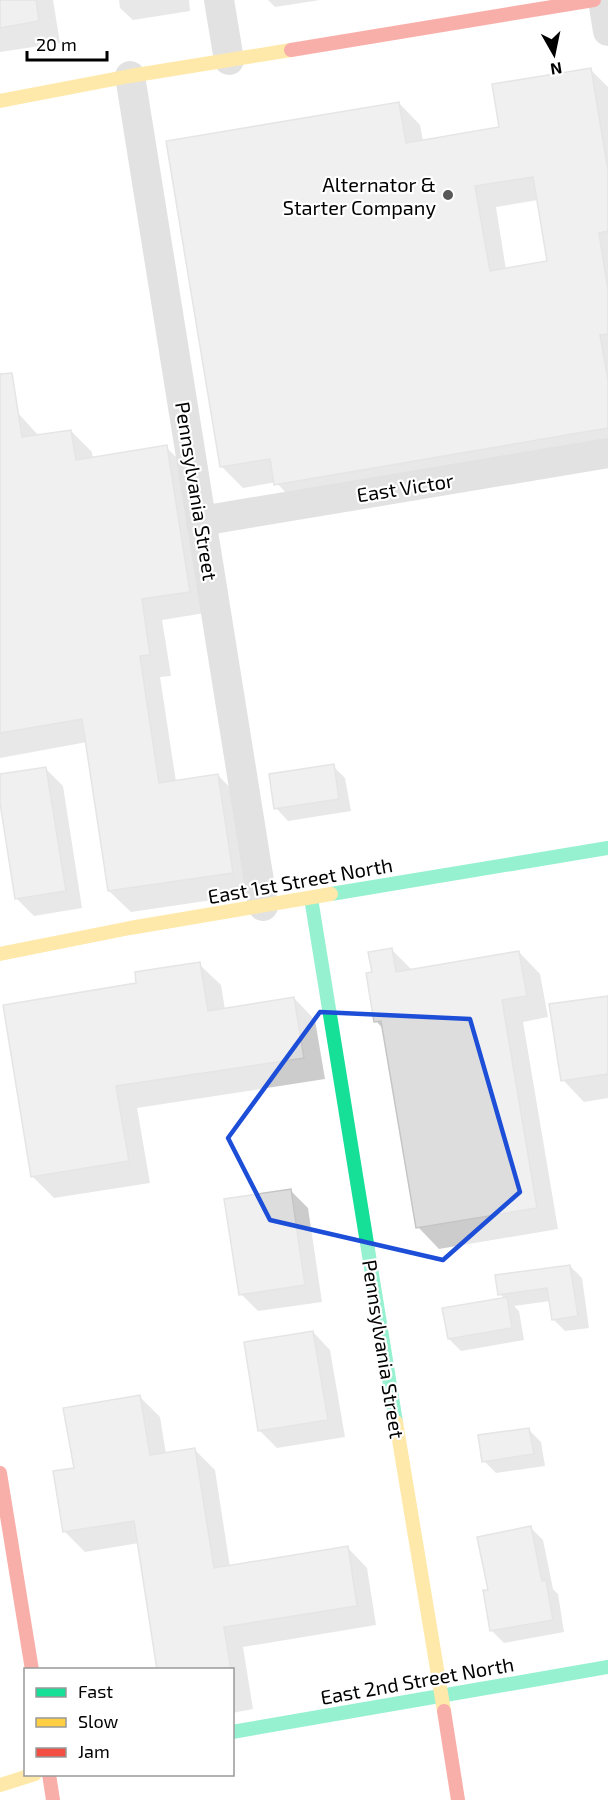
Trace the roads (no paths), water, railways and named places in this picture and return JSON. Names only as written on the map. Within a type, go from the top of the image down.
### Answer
[{"type":"street","points":[[219,0],[229,60]]},
{"type":"street","points":[[0,101],[130,76],[594,0]]},
{"type":"street","points":[[603,0],[608,30]]},
{"type":"street","name":"Pennsylvania Street","points":[[130,76],[263,906]]},
{"type":"street","name":"East Victor","points":[[201,521],[608,453]]},
{"type":"street","name":"East 1st Street North","points":[[0,954],[130,928],[608,848]]},
{"type":"street","name":"Pennsylvania Street","points":[[311,898],[458,1800]]},
{"type":"street","points":[[0,1473],[32,1668]]},
{"type":"street","name":"East 2nd Street North","points":[[234,1732],[608,1667]]},
{"type":"street","points":[[0,1785],[28,1776]]},
{"type":"street","points":[[49,1776],[53,1800]]},
{"type":"place","name":"Alternator & Starter Company","points":[[448,195]]}]
